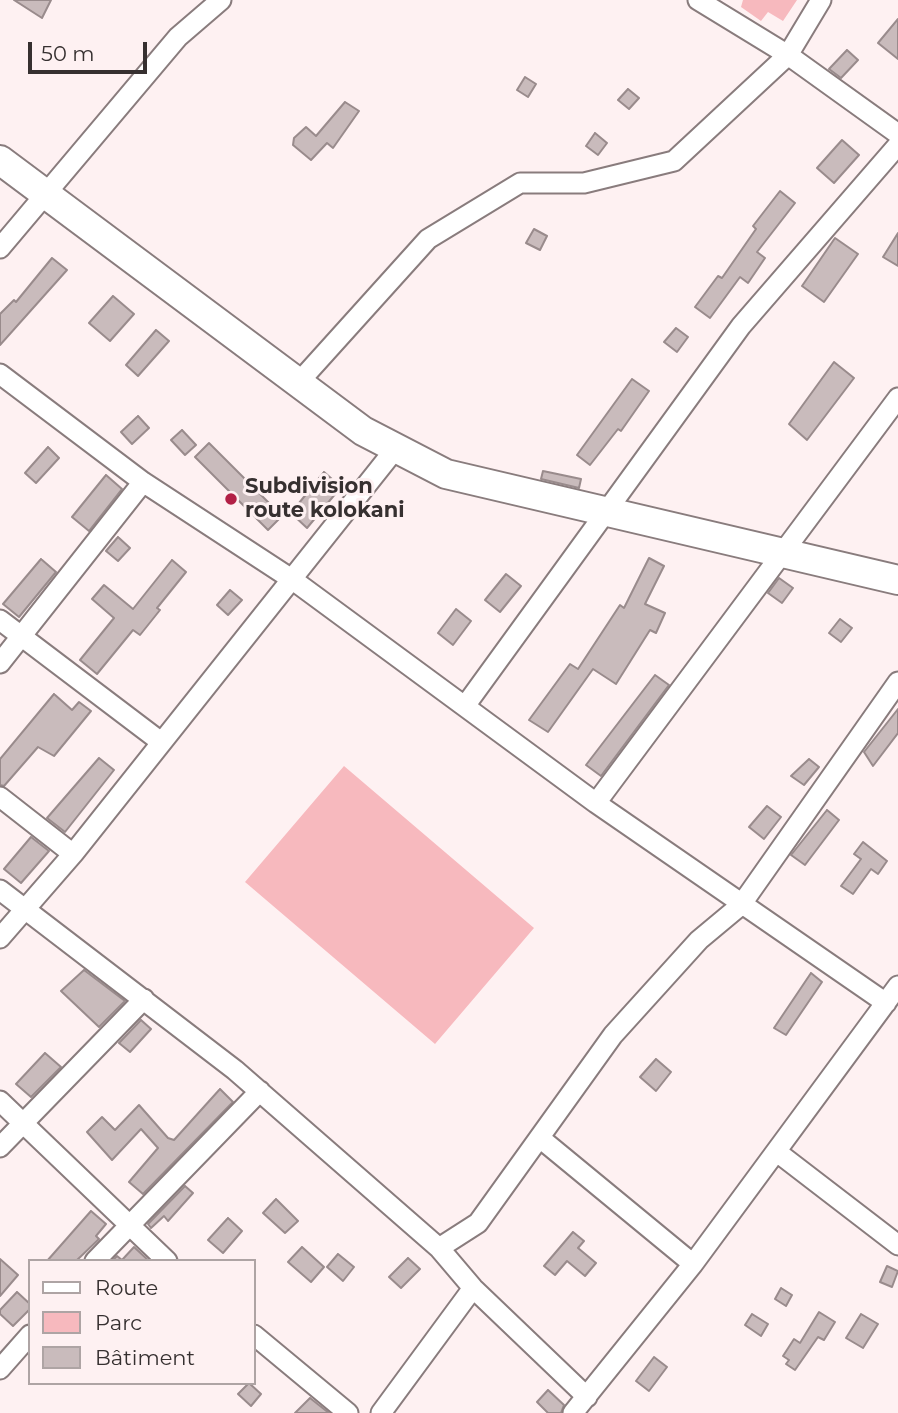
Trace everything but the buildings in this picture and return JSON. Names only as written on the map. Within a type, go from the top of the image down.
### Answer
[{"type":"highway","points":[[0,160],[363,431],[446,474],[898,580]]},
{"type":"street","points":[[0,248],[178,37],[221,0]]},
{"type":"street","points":[[698,0],[788,55],[898,134]]},
{"type":"street","points":[[299,382],[428,239],[520,183],[584,183],[674,161],[788,55],[821,0]]},
{"type":"street","points":[[465,706],[741,326],[898,145]]},
{"type":"street","points":[[0,374],[142,482],[293,580],[596,803],[886,1003]]},
{"type":"street","points":[[596,803],[898,398]]},
{"type":"street","points":[[0,938],[73,854],[396,448]]},
{"type":"street","points":[[0,663],[142,482]]},
{"type":"street","points":[[0,620],[23,634],[161,742]]},
{"type":"street","points":[[439,1248],[478,1223],[613,1035],[699,940],[741,905],[898,682]]},
{"type":"street","points":[[0,797],[73,854]]},
{"type":"street","points":[[0,890],[260,1091],[439,1248],[473,1288],[587,1397]]},
{"type":"street","points":[[573,1413],[693,1264],[898,986]]},
{"type":"street","points":[[0,1147],[144,999]]},
{"type":"street","points":[[97,1259],[126,1225],[260,1091]]},
{"type":"street","points":[[0,1101],[126,1225],[165,1259]]},
{"type":"street","points":[[540,1138],[693,1264]]},
{"type":"street","points":[[776,1152],[898,1245]]},
{"type":"street","points":[[381,1413],[473,1288]]},
{"type":"street","points":[[0,1369],[28,1337]]},
{"type":"street","points":[[256,1337],[348,1413]]},
{"type":"green space","points":[[743,0],[797,0],[783,21],[768,12],[761,21],[741,7]]},
{"type":"green space","points":[[344,766],[534,928],[435,1044],[245,882]]},
{"type":"place","name":"Subdivision route kolokani","points":[[231,499]]}]
